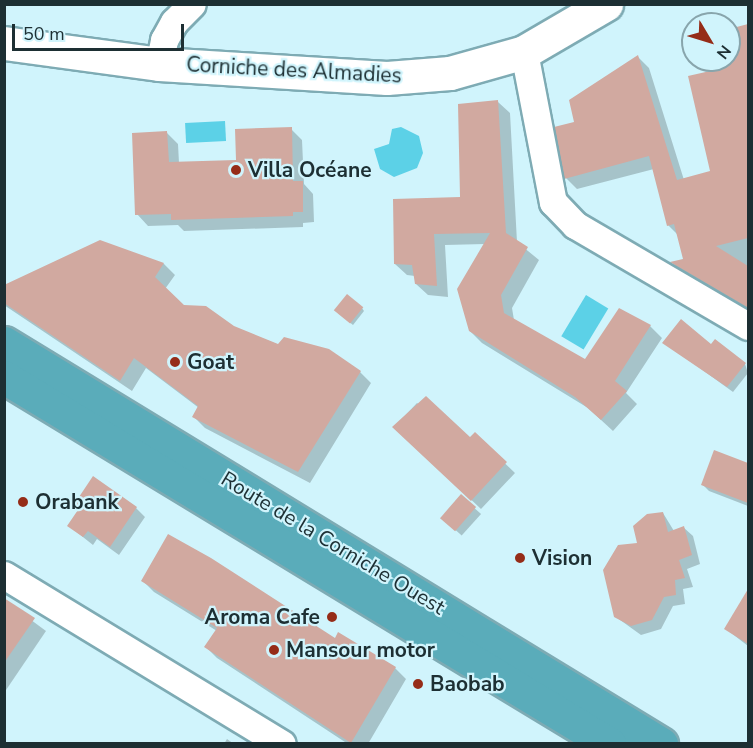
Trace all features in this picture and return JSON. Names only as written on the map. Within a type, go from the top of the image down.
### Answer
[{"type":"highway","name":"Route de la Corniche Ouest","points":[[4,343],[661,744]]},
{"type":"highway","name":"Route de la Corniche Ouest","points":[[4,377],[609,744]]},
{"type":"street","points":[[159,64],[164,40],[174,22],[192,4]]},
{"type":"street","name":"Corniche des Almadies","points":[[4,43],[159,64],[387,78],[450,73],[524,52],[606,4]]},
{"type":"street","points":[[524,52],[554,202],[575,225],[748,326]]},
{"type":"street","points":[[4,575],[282,744]]},
{"type":"water","points":[[225,121],[226,141],[186,143],[185,123]]},
{"type":"water","points":[[401,127],[419,136],[423,153],[417,168],[394,177],[380,169],[374,149],[389,144],[392,129]]},
{"type":"water","points":[[586,295],[608,308],[584,350],[561,336]]},
{"type":"building","points":[[748,24],[748,238],[716,246],[748,266],[748,308],[670,262],[683,259],[674,224],[667,226],[649,156],[564,179],[554,127],[574,122],[569,100],[638,55],[677,180],[710,171],[688,76],[706,72],[741,72],[741,26]]},
{"type":"building","points":[[498,100],[506,233],[528,247],[501,295],[504,313],[585,359],[619,308],[651,325],[615,381],[627,391],[601,420],[575,397],[469,331],[457,289],[490,233],[434,234],[437,286],[415,284],[412,265],[394,264],[393,199],[460,197],[458,104]]},
{"type":"building","name":"Villa Océane","points":[[292,127],[293,181],[303,181],[303,212],[293,212],[293,216],[171,220],[171,214],[135,215],[132,133],[167,131],[169,162],[236,160],[235,129]]},
{"type":"building","points":[[100,240],[164,263],[155,277],[184,305],[206,306],[234,326],[278,344],[284,337],[329,349],[361,371],[298,472],[192,417],[198,406],[134,358],[120,381],[4,303],[4,285]]},
{"type":"building","points":[[347,294],[363,307],[350,324],[334,310]]},
{"type":"building","points":[[681,319],[711,344],[715,339],[746,363],[727,387],[662,343]]},
{"type":"building","points":[[426,396],[470,437],[475,432],[507,462],[471,501],[392,427]]},
{"type":"building","points":[[714,450],[748,463],[748,503],[701,485]]},
{"type":"building","points":[[93,476],[137,507],[110,547],[88,531],[83,537],[67,526],[80,507],[75,503]]},
{"type":"building","points":[[461,494],[476,507],[455,531],[440,518]]},
{"type":"building","points":[[663,512],[668,532],[684,526],[692,555],[679,560],[685,578],[675,580],[676,595],[664,597],[652,620],[631,626],[614,617],[603,570],[618,545],[637,543],[633,526],[647,514]]},
{"type":"building","points":[[168,534],[211,558],[335,638],[338,632],[396,667],[351,743],[204,647],[217,628],[141,581]]},
{"type":"building","points":[[748,589],[748,644],[724,629]]},
{"type":"building","points":[[4,598],[35,618],[4,663]]},
{"type":"place","name":"Villa Océane","points":[[236,170]]},
{"type":"place","name":"Goat","points":[[175,362]]},
{"type":"place","name":"Orabank","points":[[23,502]]},
{"type":"place","name":"Vision","points":[[520,558]]},
{"type":"place","name":"Aroma Cafe","points":[[332,617]]},
{"type":"place","name":"Mansour motor","points":[[274,650]]},
{"type":"place","name":"Baobab","points":[[418,684]]}]
